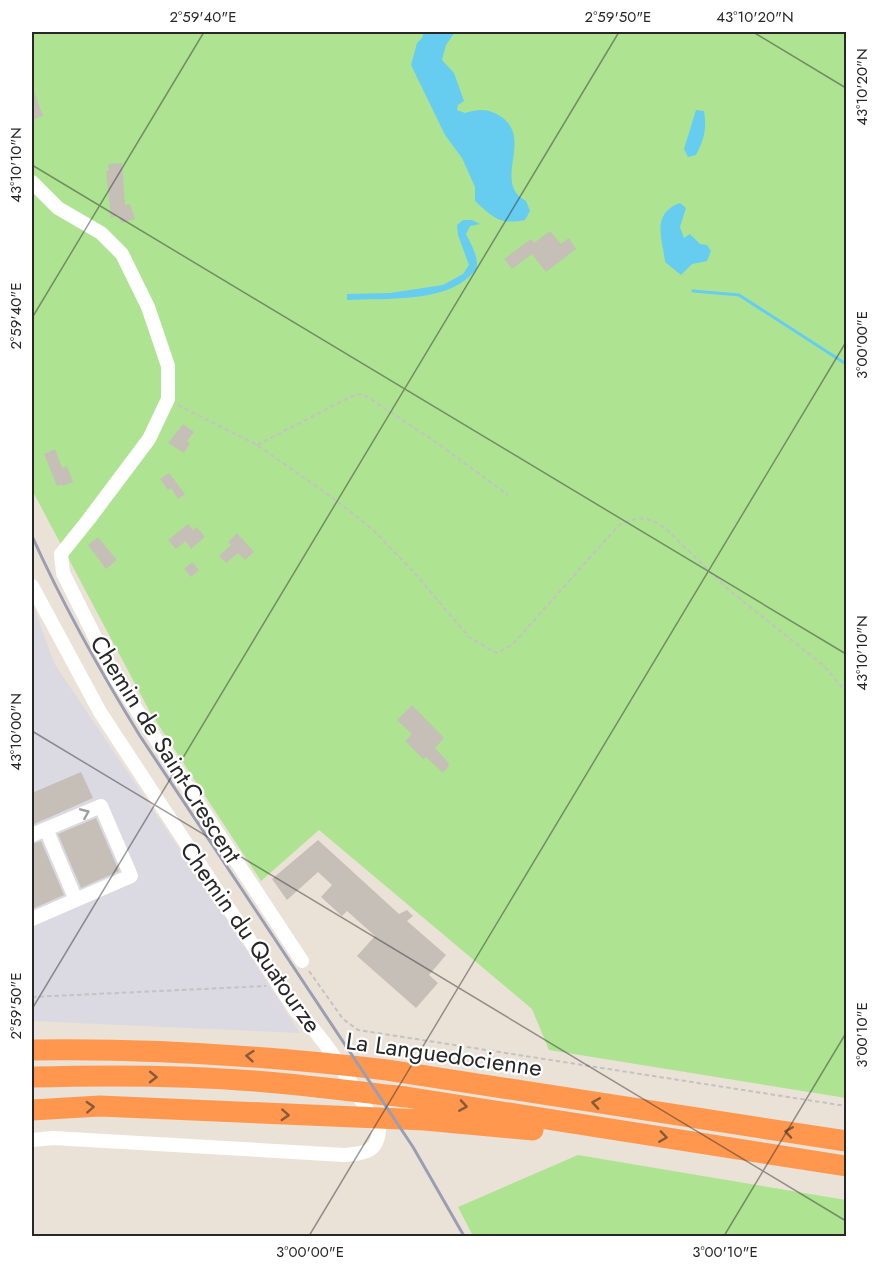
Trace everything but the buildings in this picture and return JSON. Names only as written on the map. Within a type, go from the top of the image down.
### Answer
[{"type":"highway","name":"La Languedocienne","points":[[32,1050],[175,1051],[387,1070],[846,1141]]},
{"type":"highway","name":"La Languedocienne","points":[[32,1077],[187,1077],[256,1081],[406,1097],[846,1166]]},
{"type":"highway","points":[[32,1110],[100,1106],[424,1120],[564,1133],[605,1129]]},
{"type":"street","name":"Chemin de Saint-Crescent","points":[[32,182],[58,208],[101,233],[122,254],[148,307],[168,366],[168,399],[149,439],[61,554],[63,573],[115,677],[302,961]]},
{"type":"street","name":"Chemin du Quatourze","points":[[32,586],[100,712],[296,1011],[326,1044],[379,1129],[378,1140],[371,1150],[344,1155],[53,1138],[32,1140]]},
{"type":"street","points":[[32,836],[101,806],[131,876],[32,919]]},
{"type":"street","points":[[46,829],[76,900]]},
{"type":"path","points":[[257,445],[352,396],[363,394],[437,443],[508,495]]},
{"type":"path","points":[[168,399],[257,445],[333,498],[372,529],[413,571],[470,637],[496,653],[512,645],[619,525],[635,517],[654,520],[665,528],[729,590],[823,665],[846,692]]},
{"type":"path","points":[[302,961],[343,1018],[358,1030],[846,1106]]},
{"type":"path","points":[[32,998],[264,987],[278,983]]},
{"type":"shaded area","points":[[32,601],[54,663],[228,921],[300,1033],[32,1021]]},
{"type":"green space","points":[[32,32],[846,32],[846,1098],[549,1050],[532,1009],[319,830],[261,881],[150,712],[32,490]]},
{"type":"green space","points":[[578,1155],[846,1200],[846,1236],[473,1236],[458,1207]]},
{"type":"water","points":[[424,32],[455,32],[446,45],[442,60],[454,73],[464,101],[458,105],[457,110],[465,113],[487,110],[500,116],[510,125],[514,136],[512,183],[516,193],[526,201],[530,211],[525,220],[509,222],[497,219],[475,201],[475,187],[462,158],[445,135],[411,65],[417,43]]},
{"type":"water","points":[[696,110],[704,111],[704,134],[696,155],[688,157],[684,149]]},
{"type":"water","points":[[680,203],[686,208],[680,227],[684,238],[690,234],[700,244],[707,245],[711,251],[707,261],[692,264],[681,275],[665,262],[660,228],[665,214]]},
{"type":"water","points":[[463,220],[472,220],[480,224],[470,226],[466,234],[476,256],[476,267],[471,275],[459,284],[430,295],[395,299],[347,300],[347,294],[390,293],[443,285],[463,274],[469,265],[458,235],[457,225]]},
{"type":"waterway","points":[[693,291],[739,295],[846,364]]},
{"type":"railway","points":[[32,536],[56,587],[140,736],[413,1147],[464,1236]]}]
